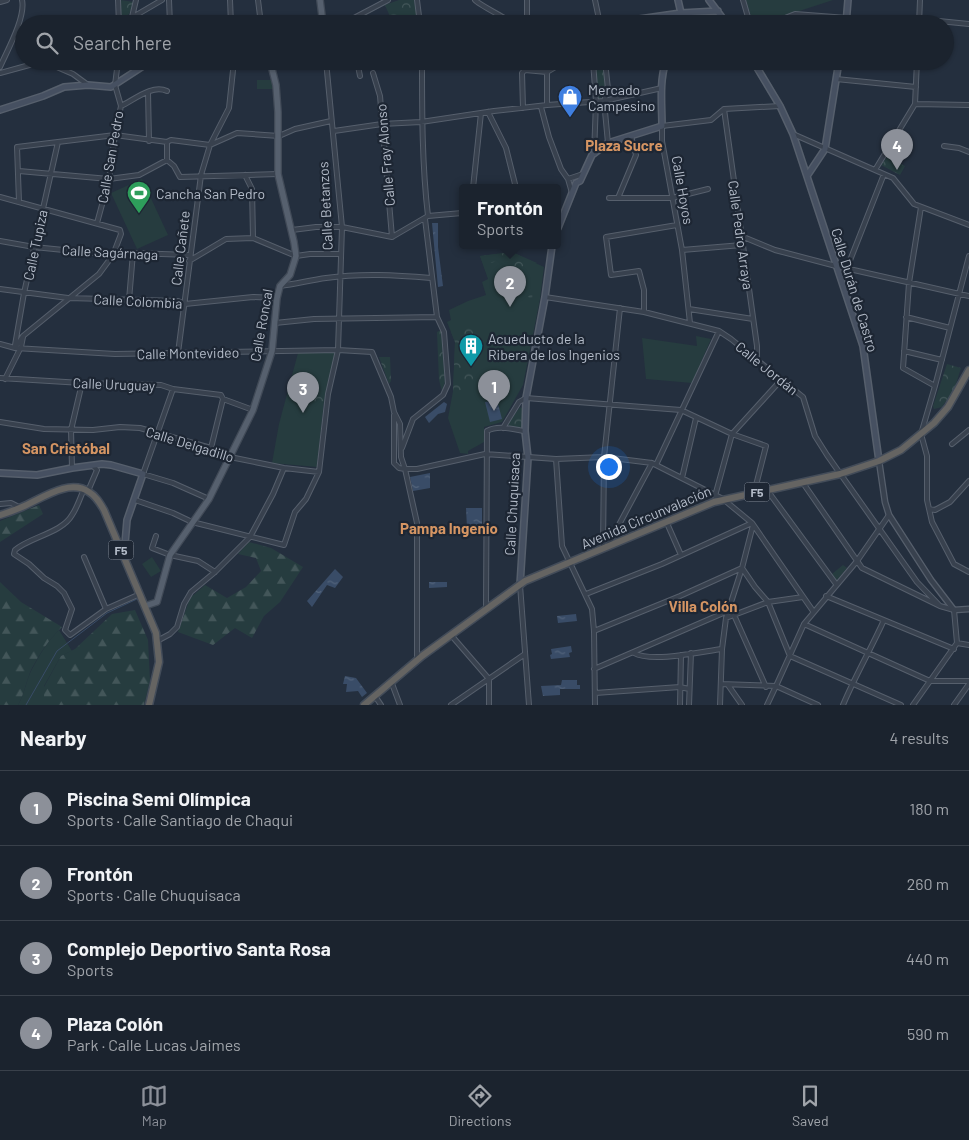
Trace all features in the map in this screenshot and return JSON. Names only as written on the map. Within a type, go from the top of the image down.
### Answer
[{"type":"highway","name":"Avenida Circunvalación","points":[[364,705],[417,659],[525,581],[723,499],[840,474],[879,461],[901,450],[921,434],[948,407],[969,370]]},
{"type":"highway","points":[[0,515],[21,508],[57,490],[69,488],[86,490]]},
{"type":"highway","name":"F5","points":[[86,490],[96,498],[104,510],[145,606],[157,641],[158,662],[149,705]]},
{"type":"main road","points":[[320,0],[322,15]]},
{"type":"main road","points":[[678,0],[681,13]]},
{"type":"main road","points":[[709,0],[721,15]]},
{"type":"main road","points":[[847,15],[848,0]]},
{"type":"main road","points":[[665,15],[718,11]]},
{"type":"main road","points":[[0,110],[64,87],[88,85],[111,87],[137,70]]},
{"type":"main road","points":[[272,70],[276,86],[279,136],[278,174],[292,230],[296,256]]},
{"type":"main road","name":"Calle Hoyos","points":[[662,126],[663,70]]},
{"type":"main road","name":"Calle Durán de Castro","points":[[758,70],[780,106],[793,134],[864,346],[879,461]]},
{"type":"main road","points":[[807,176],[825,149],[838,70]]},
{"type":"main road","points":[[561,220],[576,183],[580,181],[592,155],[608,143],[662,126]]},
{"type":"main road","name":"Calle Chuquisaca","points":[[520,586],[528,458],[525,431],[526,398],[545,297],[552,249]]},
{"type":"main road","name":"Calle Roncal","points":[[145,606],[156,602],[170,555],[210,499],[253,410],[272,351],[277,298],[280,286],[290,275],[296,256]]},
{"type":"main road","points":[[0,473],[37,475],[72,468],[111,464],[143,474],[127,520],[124,559]]},
{"type":"street","points":[[0,2],[7,0]]},
{"type":"street","points":[[20,15],[22,0]]},
{"type":"street","points":[[118,0],[119,15]]},
{"type":"street","points":[[132,15],[136,0]]},
{"type":"street","points":[[136,15],[162,0]]},
{"type":"street","points":[[169,0],[170,15]]},
{"type":"street","points":[[230,0],[231,15]]},
{"type":"street","points":[[258,0],[260,15]]},
{"type":"street","points":[[360,15],[388,0]]},
{"type":"street","points":[[417,0],[419,15]]},
{"type":"street","points":[[475,0],[477,3],[501,15]]},
{"type":"street","points":[[527,0],[527,15]]},
{"type":"street","points":[[595,0],[600,15]]},
{"type":"street","points":[[743,0],[747,15]]},
{"type":"street","points":[[919,15],[920,0]]},
{"type":"street","points":[[954,23],[969,24]]},
{"type":"street","points":[[0,67],[15,34]]},
{"type":"street","points":[[0,73],[15,69]]},
{"type":"street","points":[[63,70],[88,85]]},
{"type":"street","name":"Calle San Pedro","points":[[97,223],[109,179],[121,106],[114,85],[116,70]]},
{"type":"street","name":"Calle Cañete","points":[[178,353],[201,175],[210,144],[229,108],[233,70]]},
{"type":"street","name":"Calle Betanzos","points":[[250,537],[284,545],[295,512],[306,499],[319,472],[328,394],[338,350],[342,227],[327,70]]},
{"type":"street","points":[[359,70],[360,76]]},
{"type":"street","points":[[401,450],[412,419],[443,395],[448,384],[444,332],[437,317],[431,278],[421,122],[422,70]]},
{"type":"street","points":[[523,108],[522,73],[525,70],[547,72],[550,70]]},
{"type":"street","points":[[594,70],[596,102],[594,154]]},
{"type":"street","points":[[606,70],[608,89],[604,102],[608,143]]},
{"type":"street","points":[[875,170],[915,104],[917,70]]},
{"type":"street","points":[[547,72],[547,105]]},
{"type":"street","name":"Calle Fray Alonso","points":[[373,73],[380,96],[392,237]]},
{"type":"street","points":[[836,79],[916,87]]},
{"type":"street","points":[[121,106],[148,92],[161,88],[166,91]]},
{"type":"street","points":[[334,131],[382,124],[421,122],[547,105],[604,102],[662,88]]},
{"type":"street","points":[[148,92],[150,140]]},
{"type":"street","points":[[915,104],[969,105]]},
{"type":"street","points":[[541,106],[549,137],[561,169],[568,179],[572,193]]},
{"type":"street","points":[[662,126],[711,120],[724,110],[780,106]]},
{"type":"street","name":"Calle Pedro Arraya","points":[[724,110],[757,360]]},
{"type":"street","points":[[488,112],[506,148],[515,184]]},
{"type":"street","points":[[473,184],[481,113]]},
{"type":"street","points":[[19,202],[17,147],[115,135],[166,142],[171,140],[210,144],[237,133],[279,136],[295,129],[332,120]]},
{"type":"street","name":"Calle Hoyos","points":[[662,126],[662,141],[682,250],[690,323]]},
{"type":"street","points":[[793,134],[893,178],[914,204],[969,225]]},
{"type":"street","points":[[618,198],[636,155],[631,136]]},
{"type":"street","name":"Calle Tupiza","points":[[15,348],[24,293],[58,142]]},
{"type":"street","points":[[166,142],[167,160],[174,166],[180,177],[278,174]]},
{"type":"street","points":[[944,146],[959,148],[969,152]]},
{"type":"street","points":[[19,171],[109,179],[139,175],[167,160]]},
{"type":"street","points":[[568,179],[583,174]]},
{"type":"street","points":[[847,268],[884,174]]},
{"type":"street","points":[[245,175],[252,189],[252,238]]},
{"type":"street","points":[[609,198],[672,198],[708,189]]},
{"type":"street","points":[[0,197],[120,230],[121,234],[113,254],[100,274],[23,336],[15,348]]},
{"type":"street","points":[[921,207],[909,283],[903,368],[935,386]]},
{"type":"street","points":[[292,230],[316,227],[342,227],[392,237],[427,218],[459,213]]},
{"type":"street","points":[[644,312],[644,290],[639,271],[611,275],[606,237],[677,225]]},
{"type":"street","points":[[741,236],[776,250],[836,266],[969,296]]},
{"type":"street","points":[[190,261],[226,238],[252,238],[296,256],[341,254]]},
{"type":"street","name":"Calle Sagárnaga","points":[[0,241],[34,247],[113,254],[190,255]]},
{"type":"street","points":[[682,250],[742,245]]},
{"type":"street","points":[[129,300],[133,253]]},
{"type":"street","points":[[969,256],[921,434],[928,456],[928,500],[932,522],[954,564],[969,572]]},
{"type":"street","points":[[280,286],[340,277],[384,274],[431,278]]},
{"type":"street","name":"Calle Colombia","points":[[0,289],[68,298],[178,301],[185,304],[253,297],[277,298]]},
{"type":"street","name":"Calle Jordán","points":[[545,297],[644,312],[719,331],[757,360],[803,397],[815,436],[879,530],[918,582],[940,606]]},
{"type":"street","points":[[605,548],[604,457],[620,308]]},
{"type":"street","points":[[689,309],[753,319]]},
{"type":"street","points":[[275,323],[314,319],[437,317]]},
{"type":"street","points":[[906,318],[950,328]]},
{"type":"street","points":[[605,548],[654,464],[719,331]]},
{"type":"street","points":[[5,379],[21,347],[23,336]]},
{"type":"street","name":"Calle Montevideo","points":[[0,344],[15,348],[115,354],[338,350],[372,352],[400,424],[401,457],[417,523],[417,659]]},
{"type":"street","points":[[904,351],[942,360]]},
{"type":"street","name":"Calle Uruguay","points":[[0,378],[161,385],[173,389],[221,395],[223,399],[253,410]]},
{"type":"street","points":[[715,496],[732,434],[781,380]]},
{"type":"street","points":[[72,468],[71,430],[82,383]]},
{"type":"street","points":[[173,389],[143,474],[173,483],[210,499]]},
{"type":"street","points":[[503,428],[519,402],[526,398],[609,405],[652,406],[681,410],[732,434],[766,446],[754,493]]},
{"type":"street","points":[[210,448],[223,399]]},
{"type":"street","points":[[394,412],[394,460],[399,468],[417,469],[486,454],[556,459],[604,457],[654,464],[723,499],[753,524],[813,611]]},
{"type":"street","points":[[682,478],[696,418]]},
{"type":"street","name":"Calle Delgadillo","points":[[0,422],[44,429],[140,428],[210,448],[230,457],[284,468],[319,472]]},
{"type":"street","points":[[486,609],[487,431],[503,428],[525,431]]},
{"type":"street","points":[[952,444],[969,430]]},
{"type":"street","points":[[556,459],[562,546],[592,609],[595,705]]},
{"type":"street","name":"Calle Durán de Castro","points":[[879,461],[885,502],[889,515],[931,580],[954,610]]},
{"type":"street","points":[[91,466],[95,466],[97,470],[68,521],[58,528],[22,544],[14,550],[14,554],[64,593],[72,609],[65,630],[70,635],[106,609],[140,594]]},
{"type":"street","points":[[157,641],[170,634],[177,627],[184,604],[191,592],[215,572],[250,537],[273,494],[284,468]]},
{"type":"street","points":[[929,509],[935,510],[943,507],[969,481]]},
{"type":"street","points":[[803,482],[862,568],[940,606],[954,610],[969,608]]},
{"type":"street","points":[[767,490],[836,584]]},
{"type":"street","points":[[135,500],[173,513],[192,522],[250,537]]},
{"type":"street","points":[[0,504],[11,503],[21,508]]},
{"type":"street","points":[[767,705],[804,624],[857,561],[889,515]]},
{"type":"street","points":[[666,521],[681,555]]},
{"type":"street","points":[[586,594],[753,524]]},
{"type":"street","points":[[720,705],[722,649],[726,618],[742,568],[753,524]]},
{"type":"street","points":[[156,536],[152,548],[170,555],[198,561],[215,572]]},
{"type":"street","points":[[84,557],[106,609]]},
{"type":"street","points":[[742,568],[768,602],[790,656],[901,705]]},
{"type":"street","points":[[594,631],[742,568]]},
{"type":"street","name":"Calle Chuquisaca","points":[[520,586],[529,705]]},
{"type":"street","points":[[826,596],[954,649]]},
{"type":"street","points":[[726,618],[768,602],[803,597]]},
{"type":"street","points":[[912,705],[957,644],[954,610]]},
{"type":"street","points":[[594,669],[728,612]]},
{"type":"street","points":[[734,615],[766,686]]},
{"type":"street","points":[[843,705],[884,620]]},
{"type":"street","points":[[804,624],[930,681],[969,683]]},
{"type":"street","points":[[451,635],[488,679],[489,705]]},
{"type":"street","points":[[957,644],[969,645]]},
{"type":"street","points":[[634,652],[642,657],[681,655],[722,649]]},
{"type":"street","points":[[689,705],[691,653]]},
{"type":"street","points":[[451,705],[524,654]]},
{"type":"street","points":[[680,705],[681,655]]},
{"type":"street","points":[[391,681],[400,705]]},
{"type":"street","points":[[954,705],[969,683]]},
{"type":"street","points":[[721,684],[776,686],[818,705]]},
{"type":"street","points":[[728,685],[742,705]]},
{"type":"street","points":[[595,694],[680,687],[690,689]]},
{"type":"street","points":[[375,696],[381,705]]},
{"type":"green space","points":[[120,0],[134,2],[129,14],[119,15],[118,2]]},
{"type":"green space","points":[[399,0],[414,0],[417,15],[389,15],[385,5]]},
{"type":"green space","points":[[746,0],[833,0],[787,15],[751,15]]},
{"type":"green space","name":"Plaza Sucre","points":[[595,70],[604,70],[605,88],[603,97],[599,99],[597,97]]},
{"type":"green space","points":[[257,80],[273,80],[273,89],[257,89]]},
{"type":"green space","points":[[887,157],[905,166],[900,175],[881,165]]},
{"type":"green space","name":"Cancha San Pedro","points":[[142,179],[168,235],[137,249],[111,193]]},
{"type":"green space","points":[[512,252],[544,267],[540,299],[523,385],[502,422],[484,427],[484,442],[468,451],[468,454],[460,453],[448,418],[453,391],[455,342],[447,322],[451,320],[449,310],[486,295],[482,282],[488,279],[480,256]]},
{"type":"green space","points":[[512,252],[537,263],[513,269],[510,258],[486,264],[489,280],[480,256]]},
{"type":"green space","points":[[534,282],[532,299],[519,292],[517,286]]},
{"type":"green space","points":[[477,325],[482,348],[472,351],[480,380],[468,383],[468,389],[453,391],[455,342],[451,332]]},
{"type":"green space","points":[[441,330],[445,382],[442,391],[439,380],[437,332]]},
{"type":"green space","points":[[696,336],[711,339],[692,383],[646,379],[642,338],[697,346]]},
{"type":"green space","points":[[298,353],[335,353],[324,401],[317,467],[272,463],[279,424]]},
{"type":"green space","points":[[379,357],[390,357],[391,381],[389,384]]},
{"type":"green space","points":[[947,364],[961,368],[954,390],[942,407],[934,409],[933,406]]},
{"type":"green space","points":[[305,389],[326,389],[324,401],[304,401]]},
{"type":"green space","points":[[520,407],[523,409],[522,428],[509,426],[508,424]]},
{"type":"green space","points":[[39,505],[43,514],[0,542],[0,521]]},
{"type":"green space","points":[[249,542],[271,548],[303,567],[280,602],[264,616],[252,638],[235,628],[213,645],[178,632],[190,598],[205,585],[227,598],[246,587],[261,571],[256,558],[238,554]]},
{"type":"green space","points":[[152,557],[161,571],[151,577],[142,564]]},
{"type":"green space","points":[[843,565],[847,568],[836,581],[832,574]]},
{"type":"green space","points":[[0,582],[21,602],[62,627],[49,641],[35,662],[18,705],[0,705]]},
{"type":"green space","points":[[135,610],[148,640],[150,681],[144,705],[44,705],[44,687],[61,656],[75,649],[112,614]]},
{"type":"green space","points":[[59,630],[72,651],[61,656],[44,686],[44,705],[18,705],[30,673],[47,643]]},
{"type":"water","points":[[432,223],[438,223],[438,247],[443,286],[438,287]]},
{"type":"water","points":[[497,400],[502,419],[490,422],[485,402]]},
{"type":"water","points":[[444,402],[447,404],[445,412],[438,414],[429,423],[425,417]]},
{"type":"water","points":[[430,473],[430,488],[413,491],[410,477]]},
{"type":"water","points":[[466,508],[482,508],[482,528],[467,528]]},
{"type":"water","points":[[335,569],[343,577],[335,588],[327,585],[312,607],[307,601]]},
{"type":"water","points":[[429,582],[447,582],[447,587],[429,588]]},
{"type":"water","points":[[576,614],[577,621],[558,623],[557,616]]},
{"type":"water","points":[[571,646],[572,652],[569,653],[570,657],[551,659],[551,649]]},
{"type":"water","points":[[345,676],[356,678],[367,693],[362,697],[358,691],[346,692],[347,684],[343,684]]},
{"type":"water","points":[[562,680],[577,680],[577,685],[580,685],[580,689],[560,689],[560,695],[543,696],[541,686],[561,685]]},
{"type":"waterway","points":[[26,705],[57,651],[107,613],[137,599]]},
{"type":"place","name":"Mercado Campesino","points":[[570,118]]},
{"type":"place","name":"Plaza Colón","points":[[897,170]]},
{"type":"place","name":"Cancha San Pedro","points":[[139,214]]},
{"type":"place","name":"Frontón","points":[[510,307]]},
{"type":"place","name":"Acueducto de la Ribera de los Ingenios","points":[[471,367]]},
{"type":"place","name":"Piscina Semi Olímpica","points":[[494,411]]},
{"type":"place","name":"Complejo Deportivo Santa Rosa","points":[[303,413]]},
{"type":"district","name":"Plaza Sucre","points":[[624,145]]},
{"type":"district","name":"San Cristóbal","points":[[66,448]]},
{"type":"district","name":"Pampa Ingenio","points":[[449,528]]},
{"type":"district","name":"Villa Colón","points":[[703,606]]}]
